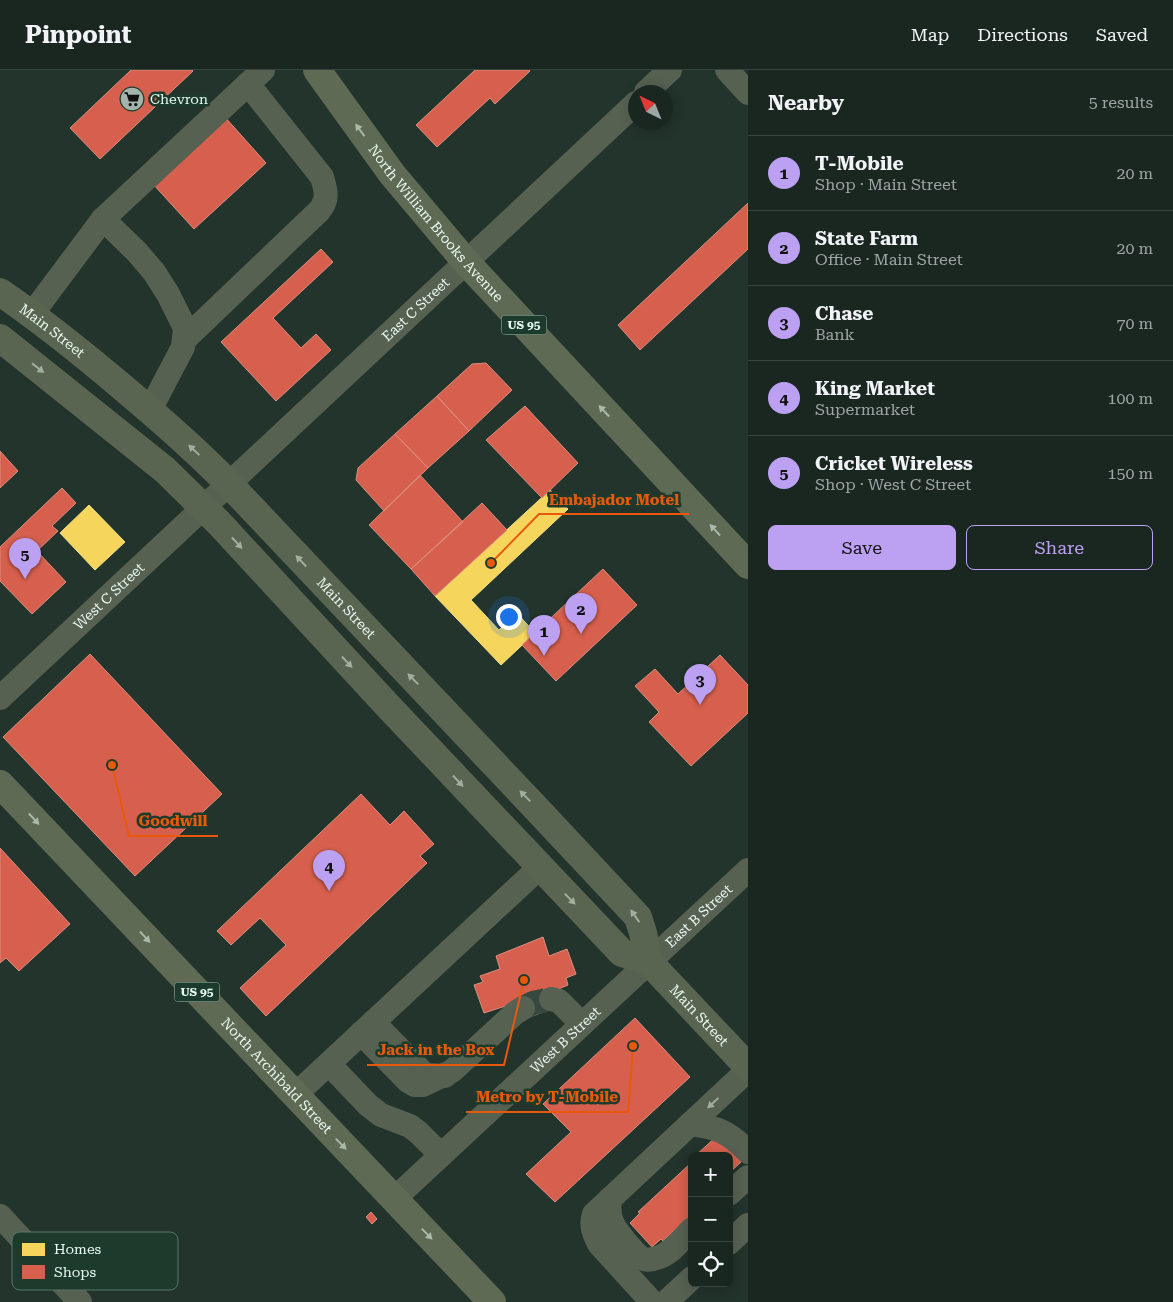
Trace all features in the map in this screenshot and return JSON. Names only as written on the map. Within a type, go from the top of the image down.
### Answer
[{"type":"highway","name":"North William Brooks Avenue","points":[[317,70],[392,174],[466,262],[748,565]]},
{"type":"highway","name":"North Archibald Street","points":[[0,784],[492,1302]]},
{"type":"main road","name":"Main Street","points":[[0,292],[78,350],[191,447],[216,495],[540,867],[622,953],[649,962],[748,1068]]},
{"type":"main road","name":"Main Street","points":[[0,338],[164,470],[216,495],[533,804],[638,918],[649,962]]},
{"type":"street","points":[[654,85],[670,70]]},
{"type":"street","points":[[727,70],[748,93]]},
{"type":"street","points":[[32,314],[103,219],[255,77],[322,177],[327,192],[324,205],[319,212],[184,340]]},
{"type":"street","name":"East C Street","points":[[216,495],[628,110]]},
{"type":"street","points":[[103,219],[136,251],[154,272],[168,294],[185,328],[183,347],[150,410]]},
{"type":"street","name":"West C Street","points":[[0,698],[216,495]]},
{"type":"street","points":[[295,1095],[540,867]]},
{"type":"street","name":"East B Street","points":[[649,962],[748,870]]},
{"type":"street","name":"West B Street","points":[[394,1199],[649,962]]},
{"type":"street","points":[[551,999],[559,1001],[582,1024]]},
{"type":"street","points":[[367,1028],[423,1073],[445,1076],[523,1008]]},
{"type":"street","points":[[329,1064],[368,1105],[381,1115],[410,1126],[441,1155]]},
{"type":"street","points":[[652,1302],[599,1244],[594,1236],[592,1221],[594,1214],[748,1068]]},
{"type":"street","points":[[690,1124],[707,1126],[728,1133],[748,1152]]},
{"type":"street","points":[[733,1190],[748,1177]]},
{"type":"street","points":[[606,1202],[611,1221],[617,1233],[641,1258],[648,1260],[658,1258],[688,1233]]},
{"type":"street","points":[[0,1216],[15,1232]]},
{"type":"street","points":[[730,1242],[748,1225]]},
{"type":"street","points":[[666,1302],[688,1282]]},
{"type":"street","points":[[69,1290],[80,1302]]},
{"type":"building: Homes","points":[[550,490],[568,509],[471,600],[499,630],[517,613],[535,633],[501,665],[435,596]]},
{"type":"building: Homes","points":[[89,505],[125,542],[95,570],[60,533]]},
{"type":"building: Shops","name":"Chevron","points":[[131,70],[193,71],[100,159],[70,128]]},
{"type":"building: Shops","points":[[475,70],[530,71],[495,104],[490,98],[437,147],[416,125]]},
{"type":"building: Shops","name":"Chevron","points":[[224,116],[266,163],[194,229],[152,183]]},
{"type":"building: Shops","points":[[748,203],[748,249],[640,350],[618,325]]},
{"type":"building: Shops","points":[[321,249],[333,262],[273,318],[301,348],[316,334],[331,350],[276,401],[221,342]]},
{"type":"building: Shops","points":[[486,363],[512,390],[469,431],[437,396],[472,364]]},
{"type":"building: Shops","points":[[437,396],[469,431],[428,468],[395,434]]},
{"type":"building: Shops","points":[[525,406],[578,463],[542,498],[486,440]]},
{"type":"building: Shops","points":[[395,434],[428,468],[384,511],[356,480],[358,468]]},
{"type":"building: Shops","points":[[0,451],[18,471],[0,488]]},
{"type":"building: Shops","points":[[420,475],[463,522],[411,569],[369,525]]},
{"type":"building: Shops","points":[[62,488],[76,503],[52,526],[58,531],[37,551],[66,582],[32,614],[0,581],[0,547]]},
{"type":"building: Shops","points":[[482,503],[507,530],[435,596],[411,569]]},
{"type":"building: Shops","points":[[603,569],[637,605],[556,681],[522,645]]},
{"type":"building: Shops","points":[[90,654],[222,794],[135,876],[3,737]]},
{"type":"building: Shops","points":[[720,655],[748,685],[748,713],[691,766],[649,722],[659,712],[635,686],[655,669],[678,694]]},
{"type":"building: Shops","points":[[361,794],[390,825],[404,811],[434,844],[420,856],[427,863],[266,1016],[240,988],[286,945],[260,918],[231,945],[217,931]]},
{"type":"building: Shops","points":[[0,848],[70,924],[19,971],[6,958],[0,963]]},
{"type":"building: Shops","points":[[543,937],[549,956],[567,949],[576,974],[566,978],[568,985],[549,993],[554,1008],[527,1018],[521,1001],[484,1013],[474,985],[483,982],[480,976],[500,969],[496,956]]},
{"type":"building: Shops","points":[[635,1018],[690,1077],[555,1202],[526,1174],[571,1132],[543,1104]]},
{"type":"building: Shops","points":[[717,1136],[733,1152],[699,1152]]},
{"type":"building: Shops","points":[[733,1152],[742,1161],[733,1169]]},
{"type":"building: Shops","points":[[688,1166],[688,1218],[663,1241],[661,1239],[652,1247],[630,1223],[640,1213],[638,1212]]},
{"type":"building: Shops","points":[[371,1212],[377,1219],[372,1224],[366,1217]]},
{"type":"tunnel","points":[[523,1008],[533,1003],[551,999]]},
{"type":"place","name":"Chevron","points":[[132,99]]},
{"type":"place","name":"Embajador Motel","points":[[491,563]]},
{"type":"place","name":"Cricket Wireless","points":[[25,579]]},
{"type":"place","name":"State Farm","points":[[581,634]]},
{"type":"place","name":"T-Mobile","points":[[544,656]]},
{"type":"place","name":"Chase","points":[[700,705]]},
{"type":"place","name":"Goodwill","points":[[112,765]]},
{"type":"place","name":"King Market","points":[[329,891]]},
{"type":"place","name":"Jack in the Box","points":[[524,980]]},
{"type":"place","name":"Metro by T-Mobile","points":[[633,1046]]}]
